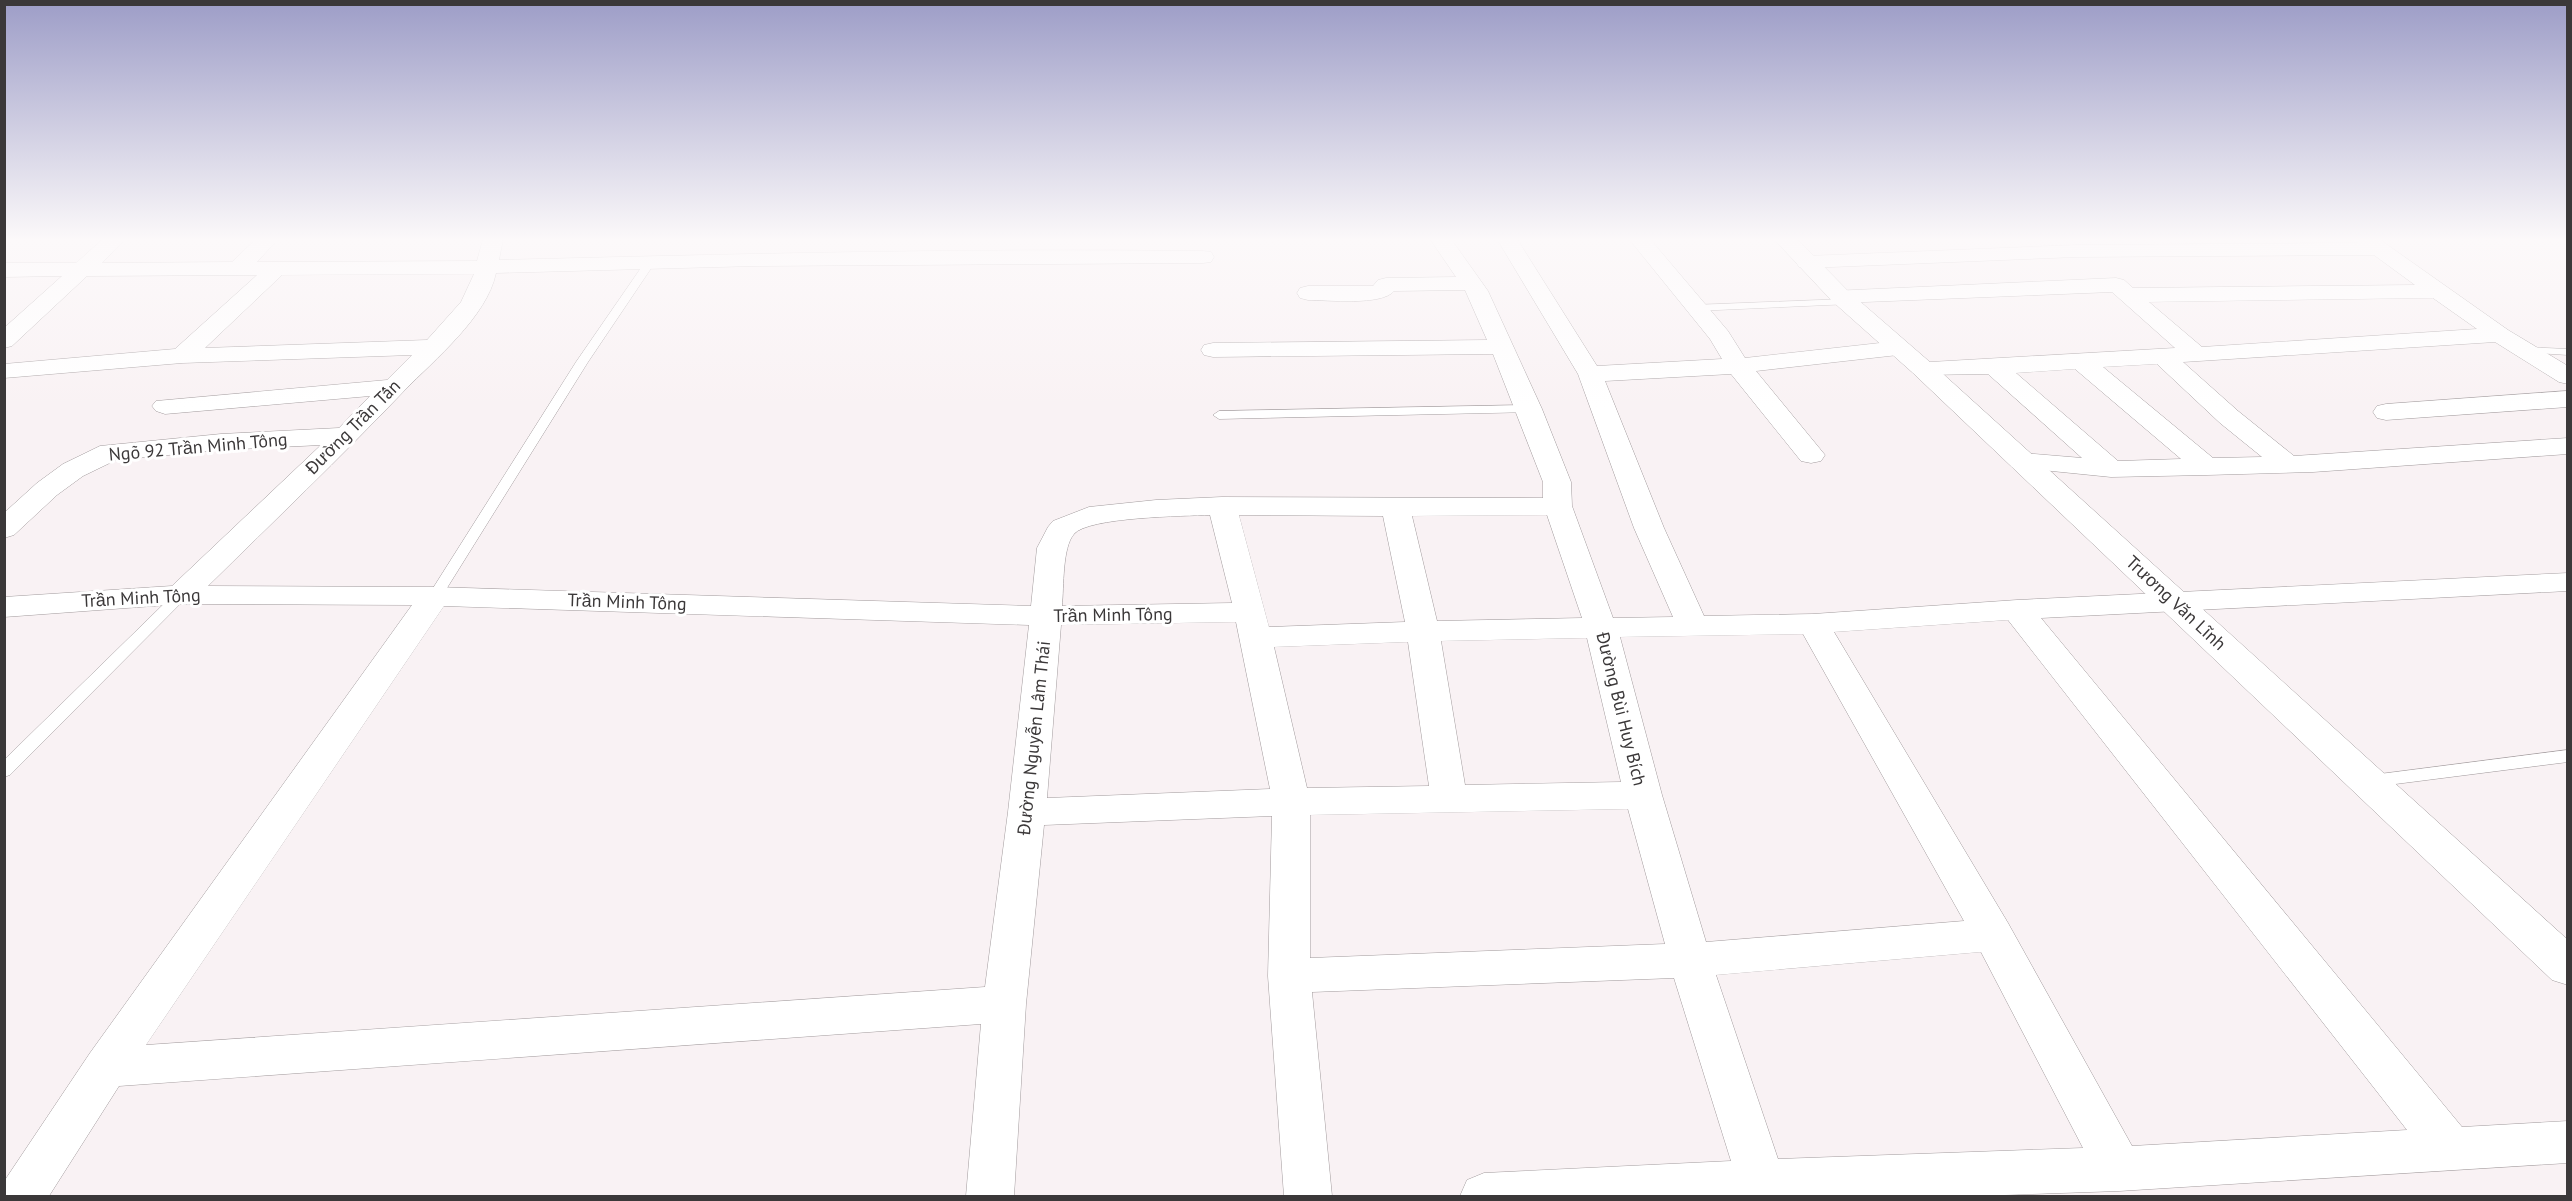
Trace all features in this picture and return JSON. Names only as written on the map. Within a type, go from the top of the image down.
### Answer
[{"type":"street","points":[[4,341],[55,295]]},
{"type":"street","points":[[182,356],[248,295]]},
{"type":"street","name":"Đường Trần Tấn","points":[[181,595],[346,436],[458,322],[476,295]]},
{"type":"street","name":"Đường Bùi Huy Bích","points":[[1479,295],[1529,409],[1557,482],[1558,506],[1601,628],[1643,795],[1690,960],[1764,1189]]},
{"type":"street","points":[[1541,295],[1590,374],[1649,528],[1693,626]]},
{"type":"street","points":[[1684,295],[1720,336],[1738,366],[1811,454]]},
{"type":"street","name":"Trương Văn Lĩnh","points":[[1839,295],[2022,461],[2568,967]]},
{"type":"street","points":[[1843,299],[1966,295]]},
{"type":"street","points":[[2128,295],[2196,354]]},
{"type":"street","points":[[2442,295],[2523,350],[2568,377]]},
{"type":"street","points":[[1590,374],[1910,358],[1994,367],[2500,335]]},
{"type":"street","points":[[4,371],[182,356],[432,347]]},
{"type":"street","points":[[1213,350],[1502,347]]},
{"type":"street","points":[[2161,355],[2229,417],[2288,465]]},
{"type":"street","points":[[2080,361],[2207,467]]},
{"type":"street","points":[[1994,367],[2111,470]]},
{"type":"street","points":[[165,406],[393,387]]},
{"type":"street","points":[[2386,412],[2568,399]]},
{"type":"street","name":"Ngõ 92 Trần Minh Tông","points":[[4,529],[47,489],[73,470],[110,452],[221,442],[346,436]]},
{"type":"street","points":[[2022,461],[2111,470],[2288,465],[2568,446]]},
{"type":"street","points":[[1222,506],[1253,625],[1291,802],[1289,976],[1308,1197]]},
{"type":"street","name":"Đường Nguyễn Lâm Thái","points":[[990,1197],[1004,1004],[1027,812],[1052,548],[1063,527],[1089,516],[1156,509],[1222,506],[1488,508],[1558,506]]},
{"type":"street","points":[[1395,506],[1423,632],[1449,798]]},
{"type":"street","name":"Trần Minh Tông","points":[[4,607],[181,595],[435,596],[1046,616],[1423,632],[1813,624],[2018,610],[2176,604],[2568,582]]},
{"type":"street","points":[[22,1197],[106,1068],[435,596]]},
{"type":"street","points":[[2018,610],[2450,1148]]},
{"type":"street","points":[[1813,624],[1994,935],[2119,1169]]},
{"type":"street","points":[[1027,812],[1291,802],[1643,795]]},
{"type":"street","points":[[1289,976],[1690,960],[1994,935]]},
{"type":"street","points":[[106,1068],[1004,1004]]},
{"type":"street","points":[[1484,1197],[1764,1189],[2568,1142]]},
{"type":"lane","points":[[435,596],[582,362],[628,295]]},
{"type":"lane","points":[[1695,308],[1843,299]]},
{"type":"lane","points":[[2523,350],[2568,352]]},
{"type":"lane","points":[[1219,415],[1529,409]]},
{"type":"lane","points":[[4,771],[181,595]]},
{"type":"lane","points":[[2369,782],[2568,756]]}]
